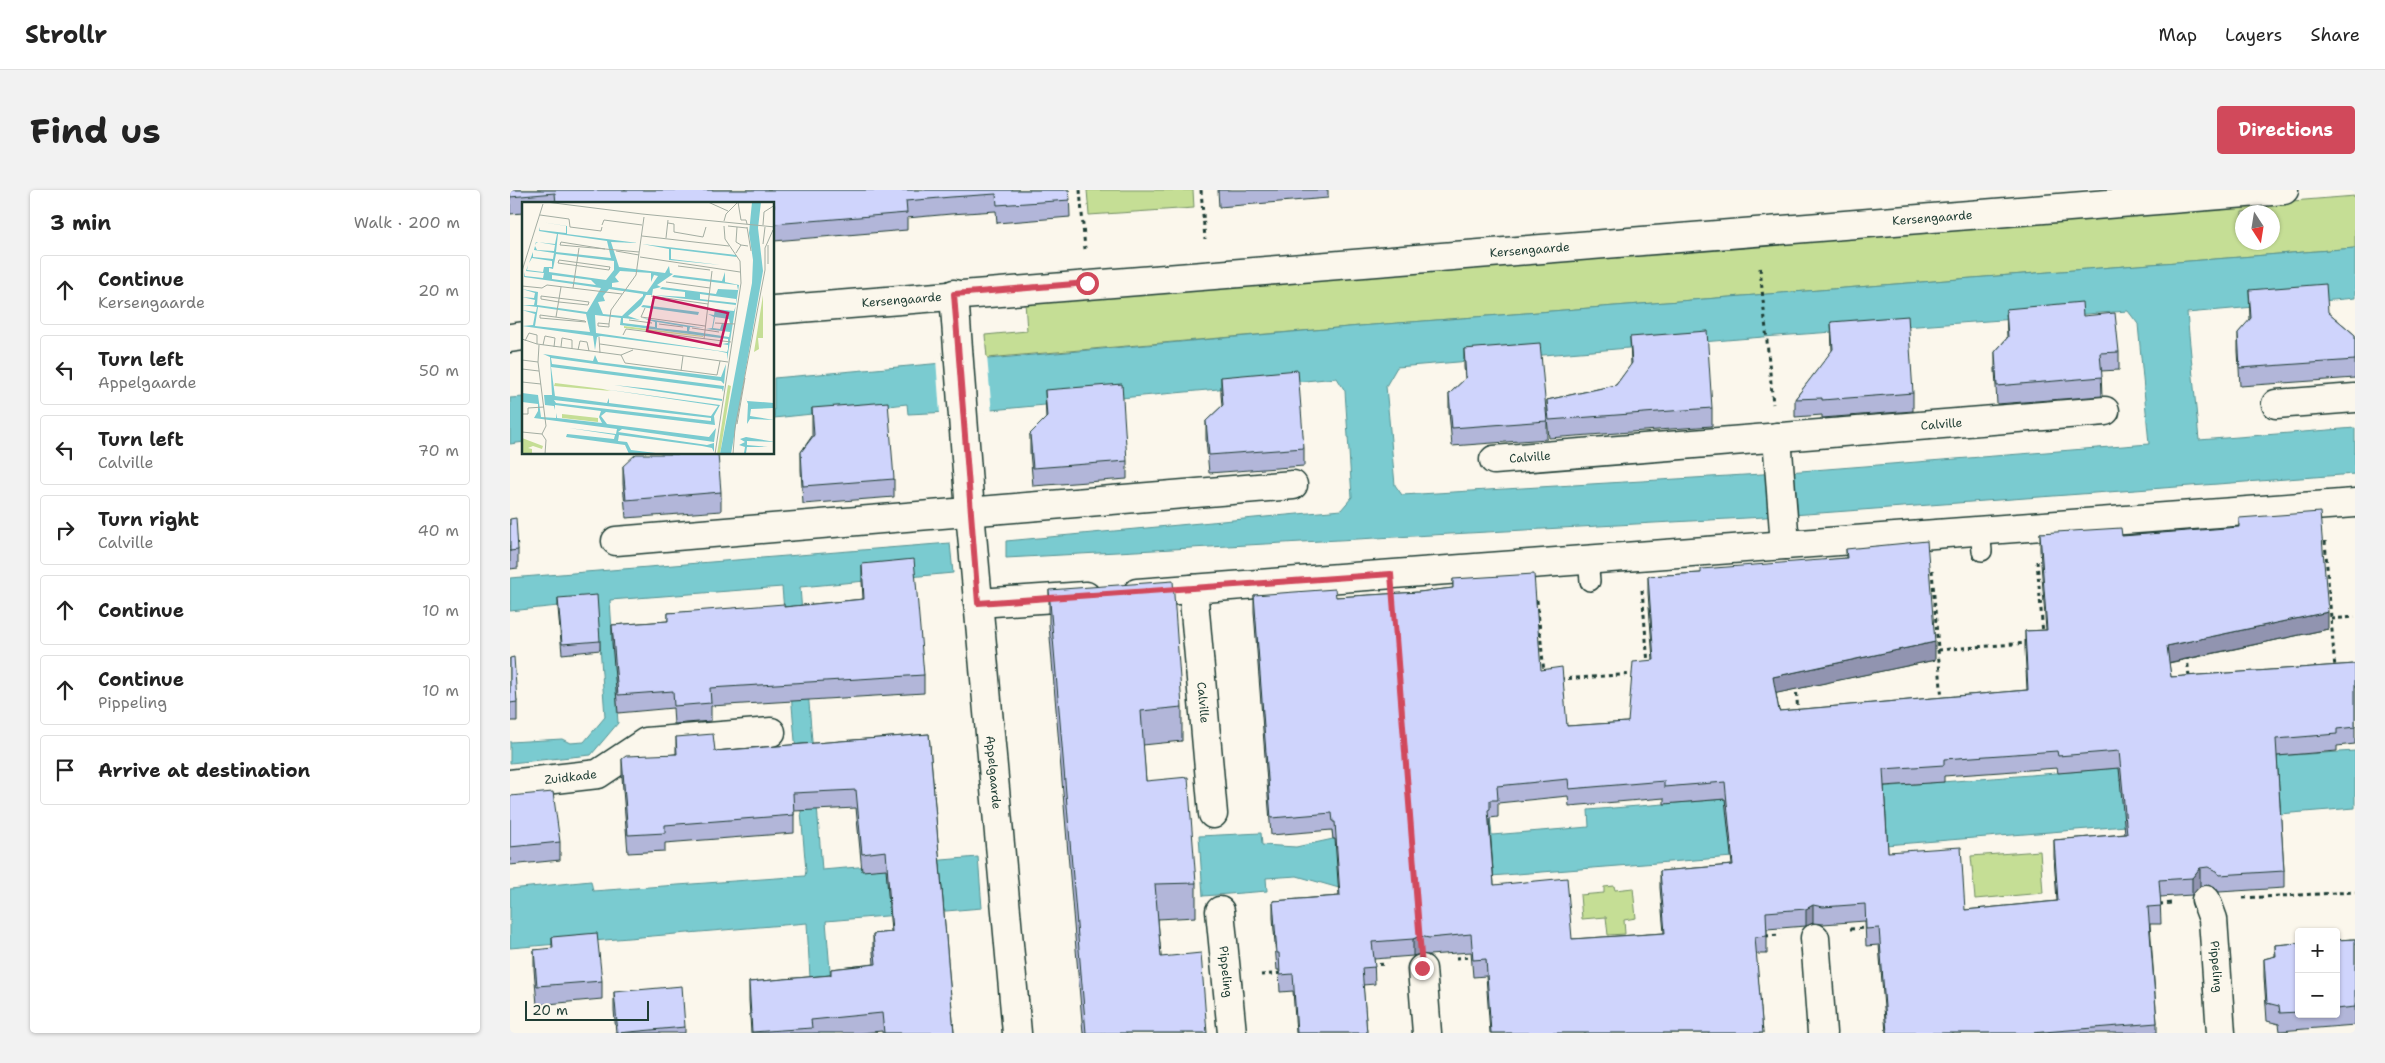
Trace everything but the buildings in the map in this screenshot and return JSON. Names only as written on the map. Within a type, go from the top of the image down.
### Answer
[{"type":"street","name":"Kersengaarde","points":[[775,310],[1087,283],[2284,190]]},
{"type":"street","name":"Appelgaarde","points":[[954,294],[971,524],[1017,1033]]},
{"type":"street","points":[[2276,404],[2355,398]]},
{"type":"street","name":"Calville","points":[[1494,460],[1778,450],[2105,411]]},
{"type":"street","points":[[1778,450],[1784,532]]},
{"type":"street","points":[[616,541],[971,524],[1293,485]]},
{"type":"street","points":[[977,592],[1193,589],[1534,563],[1589,570],[1639,556],[1784,532],[1929,534],[1981,541],[2035,526],[2355,503]]},
{"type":"street","name":"Calville","points":[[1193,589],[1213,814]]},
{"type":"street","name":"Zuidkade","points":[[510,784],[598,774],[646,742],[771,732]]},
{"type":"street","name":"Pippeling","points":[[2206,900],[2213,919],[2220,1033]]},
{"type":"street","name":"Pippeling","points":[[1220,911],[1232,1033]]},
{"type":"street","points":[[1815,938],[1822,1033]]},
{"type":"street","points":[[1422,968],[1427,1033]]},
{"type":"path","points":[[1080,190],[1087,283]]},
{"type":"path","points":[[1201,190],[1207,275]]},
{"type":"path","points":[[1762,282],[1778,450]]},
{"type":"path","points":[[2322,506],[2336,678]]},
{"type":"path","points":[[2035,526],[2044,641]]},
{"type":"path","points":[[1929,534],[1943,709]]},
{"type":"path","points":[[1639,556],[1649,673]]},
{"type":"path","points":[[1534,563],[1544,680]]},
{"type":"path","points":[[2331,619],[2355,617]]},
{"type":"path","points":[[1991,640],[1992,646]]},
{"type":"path","points":[[1938,650],[2035,642]]},
{"type":"path","points":[[2187,650],[2189,679]]},
{"type":"path","points":[[1553,680],[1596,675],[1640,674]]},
{"type":"path","points":[[1795,680],[1798,718]]},
{"type":"green space","points":[[1087,190],[1193,190],[1194,208],[1089,215]]},
{"type":"green space","points":[[2355,196],[2355,248],[1360,326],[987,358],[985,335],[1027,331],[1025,302],[2235,206],[2235,250],[2280,250],[2280,205],[2242,205]]},
{"type":"green space","points":[[2040,851],[2043,893],[1975,899],[1971,856]]},
{"type":"green space","points":[[1614,886],[1615,890],[1633,888],[1636,918],[1624,920],[1625,934],[1608,935],[1606,917],[1582,919],[1580,895],[1604,893],[1604,887]]},
{"type":"water","points":[[2355,248],[2355,298],[2187,313],[2199,440],[2355,428],[2355,474],[1765,517],[1006,558],[1006,541],[1341,510],[1352,497],[1345,391],[1337,378],[991,410],[908,414],[907,404],[775,418],[775,378],[1360,326]],"holes":[[[2128,311],[2138,324],[2149,444],[1762,474],[1402,495],[1395,485],[1386,386],[1397,367],[1763,337]]]},
{"type":"water","points":[[522,397],[522,442],[510,444],[510,398]]},
{"type":"water","points":[[950,543],[953,573],[800,587],[822,870],[978,857],[982,908],[826,921],[835,1033],[813,1033],[807,923],[510,948],[510,889],[591,881],[593,891],[805,876],[806,871],[782,587],[610,600],[618,723],[591,755],[510,763],[510,742],[562,739],[570,743],[584,742],[605,717],[597,602],[510,611],[510,578]]},
{"type":"water","points":[[2355,751],[2355,808],[1339,888],[1297,876],[1266,878],[1267,891],[1203,896],[1199,836],[1261,833],[1262,845],[1296,847],[1333,839],[1332,830],[1490,818],[1492,835],[1589,827],[1588,810],[2119,768],[2120,777],[2276,756]]},
{"type":"pier","points":[[987,356],[992,413],[940,414],[936,359]]},
{"type":"route","points":[[1087,283],[954,294],[978,603],[1391,574],[1422,968]]}]
